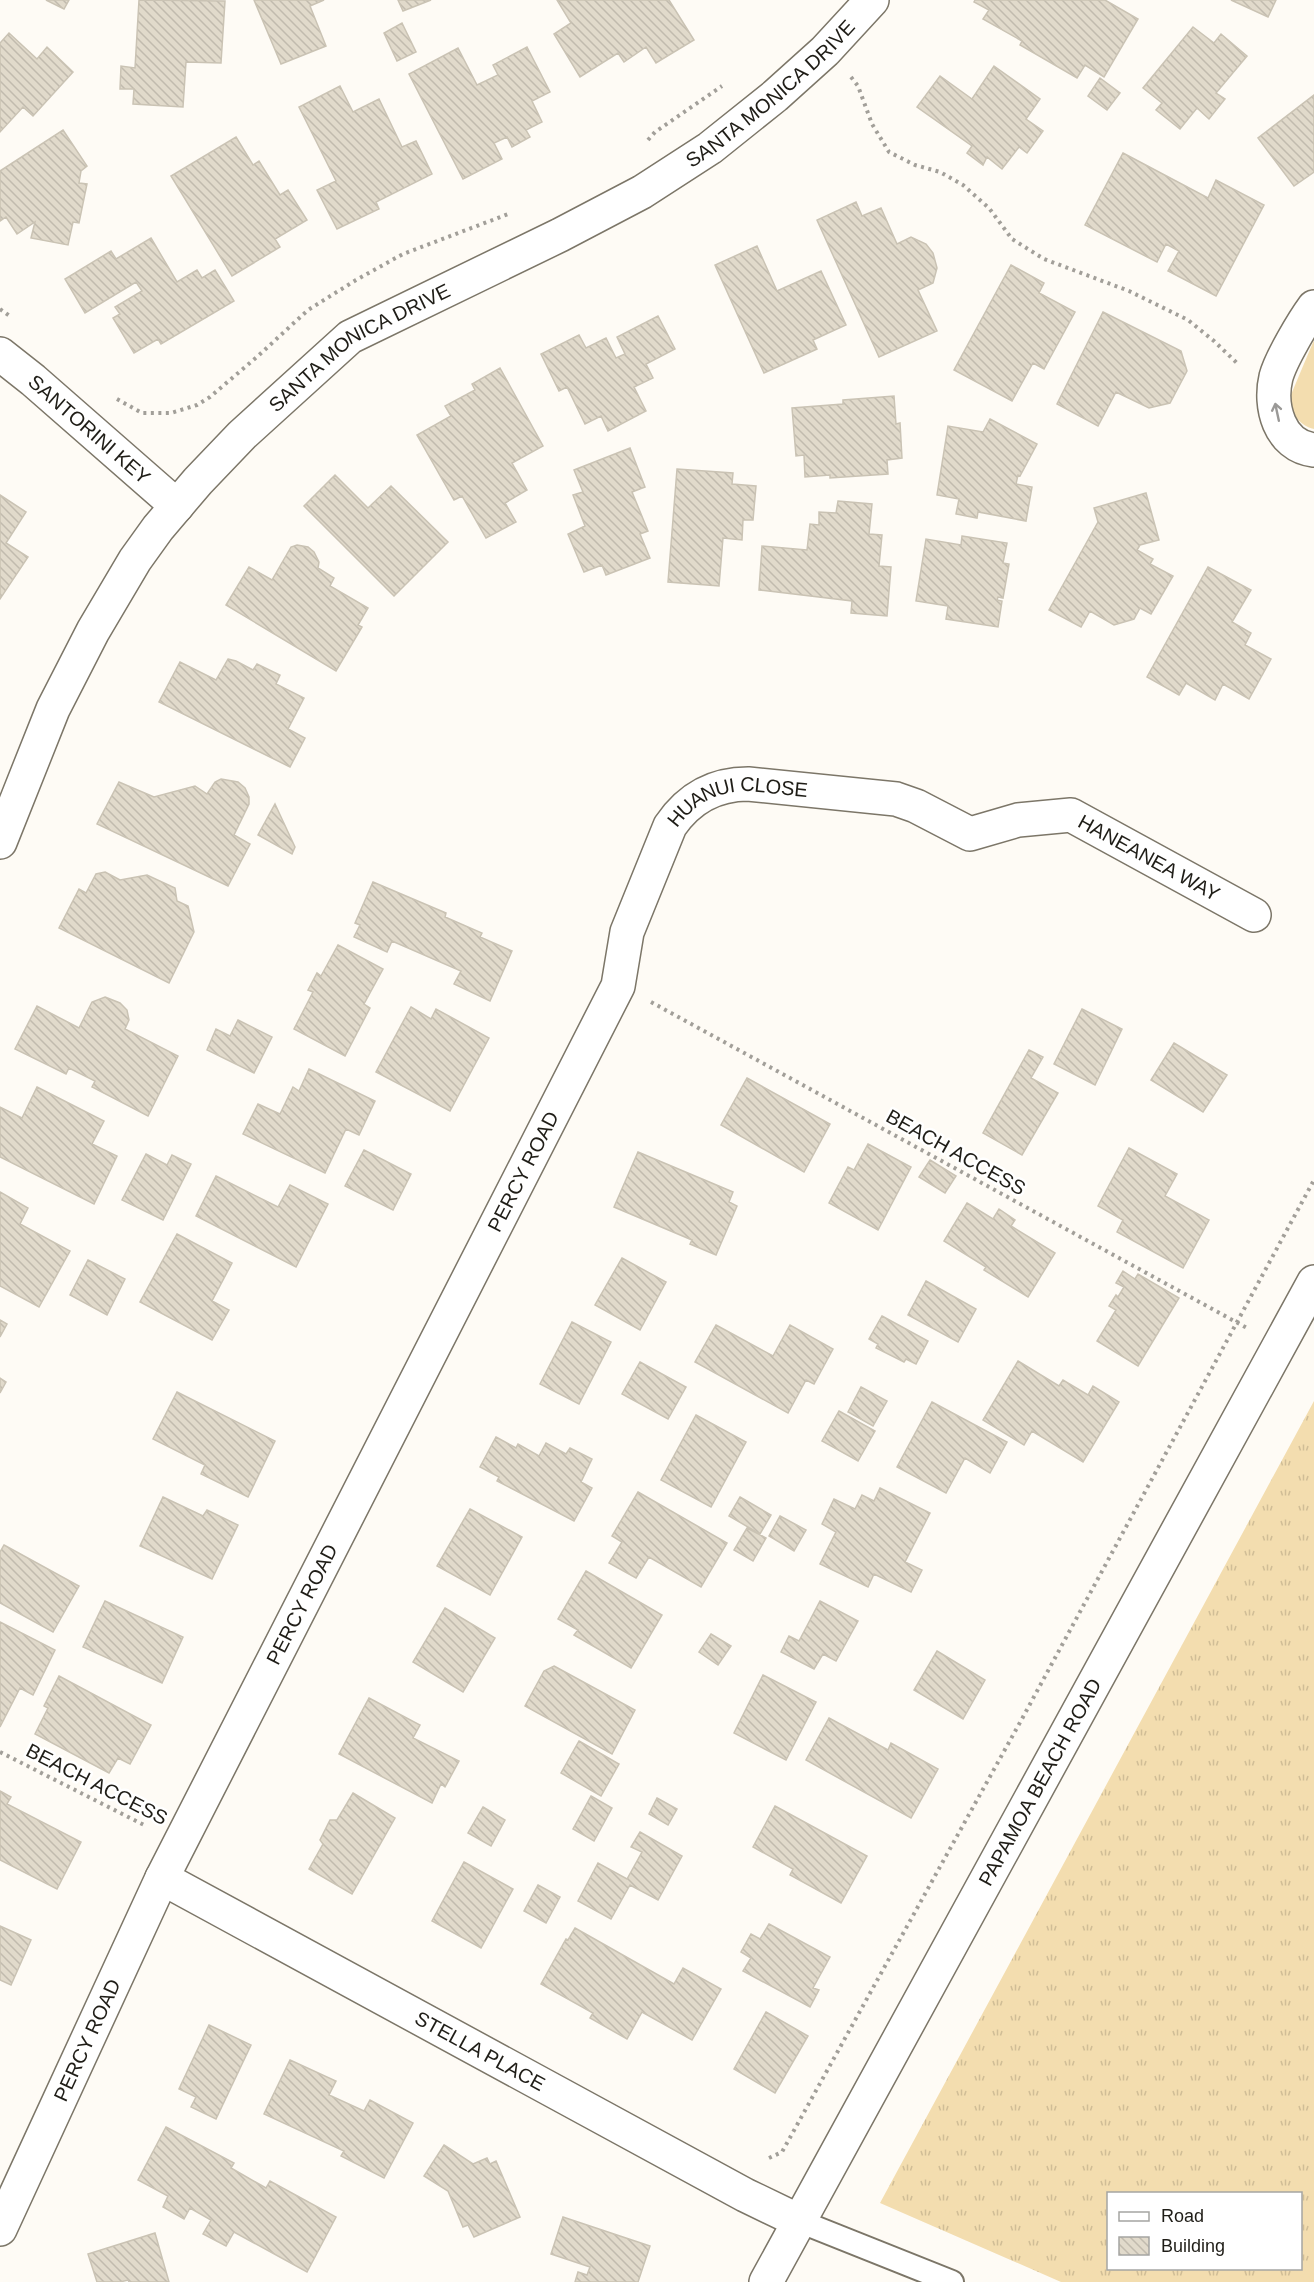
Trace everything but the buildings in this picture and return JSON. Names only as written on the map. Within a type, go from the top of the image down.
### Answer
[{"type":"street","name":"SANTA MONICA DRIVE","points":[[0,842],[53,709],[93,631],[135,560],[198,481],[242,435],[350,337],[560,235],[642,192],[710,148],[775,96],[825,51],[872,0]]},
{"type":"street","points":[[1314,307],[1302,323],[1276,376],[1274,411],[1285,435],[1307,449],[1314,450]]},
{"type":"street","name":"SANTORINI KEY","points":[[0,354],[177,506]]},
{"type":"street","name":"HUANUI CLOSE","points":[[618,986],[627,933],[670,826],[679,813],[705,793],[734,784],[748,784],[873,795],[896,799],[916,806],[970,834]]},
{"type":"street","name":"HANEANEA WAY","points":[[970,834],[1017,820],[1071,815],[1254,915]]},
{"type":"street","name":"PERCY ROAD","points":[[0,2229],[162,1878],[618,986]]},
{"type":"street","name":"PAPAMOA BEACH ROAD","points":[[766,2282],[1314,1282]]},
{"type":"street","name":"STELLA PLACE","points":[[162,1878],[745,2195],[799,2221]]},
{"type":"lane","points":[[799,2221],[952,2282]]},
{"type":"path","points":[[846,71],[858,86],[872,124],[889,152],[915,165],[940,172],[963,185],[989,208],[1012,239],[1044,259],[1129,291],[1188,320],[1214,341],[1242,369],[1276,376]]},
{"type":"path","points":[[642,147],[655,132],[731,80]]},
{"type":"path","points":[[110,394],[142,413],[171,413],[196,405],[210,397],[308,310],[356,280],[403,255],[512,213]]},
{"type":"path","points":[[0,309],[14,319]]},
{"type":"path","name":"BEACH ACCESS","points":[[618,986],[663,1007],[1280,1345]]},
{"type":"path","points":[[769,2158],[782,2152],[1029,1706],[1314,1180]]},
{"type":"path","name":"BEACH ACCESS","points":[[0,1752],[180,1843]]},
{"type":"green space","points":[[1314,340],[1314,429],[1304,425],[1296,418],[1290,397]]},
{"type":"green space","points":[[1314,1401],[1314,2282],[1061,2282],[880,2203]]}]
